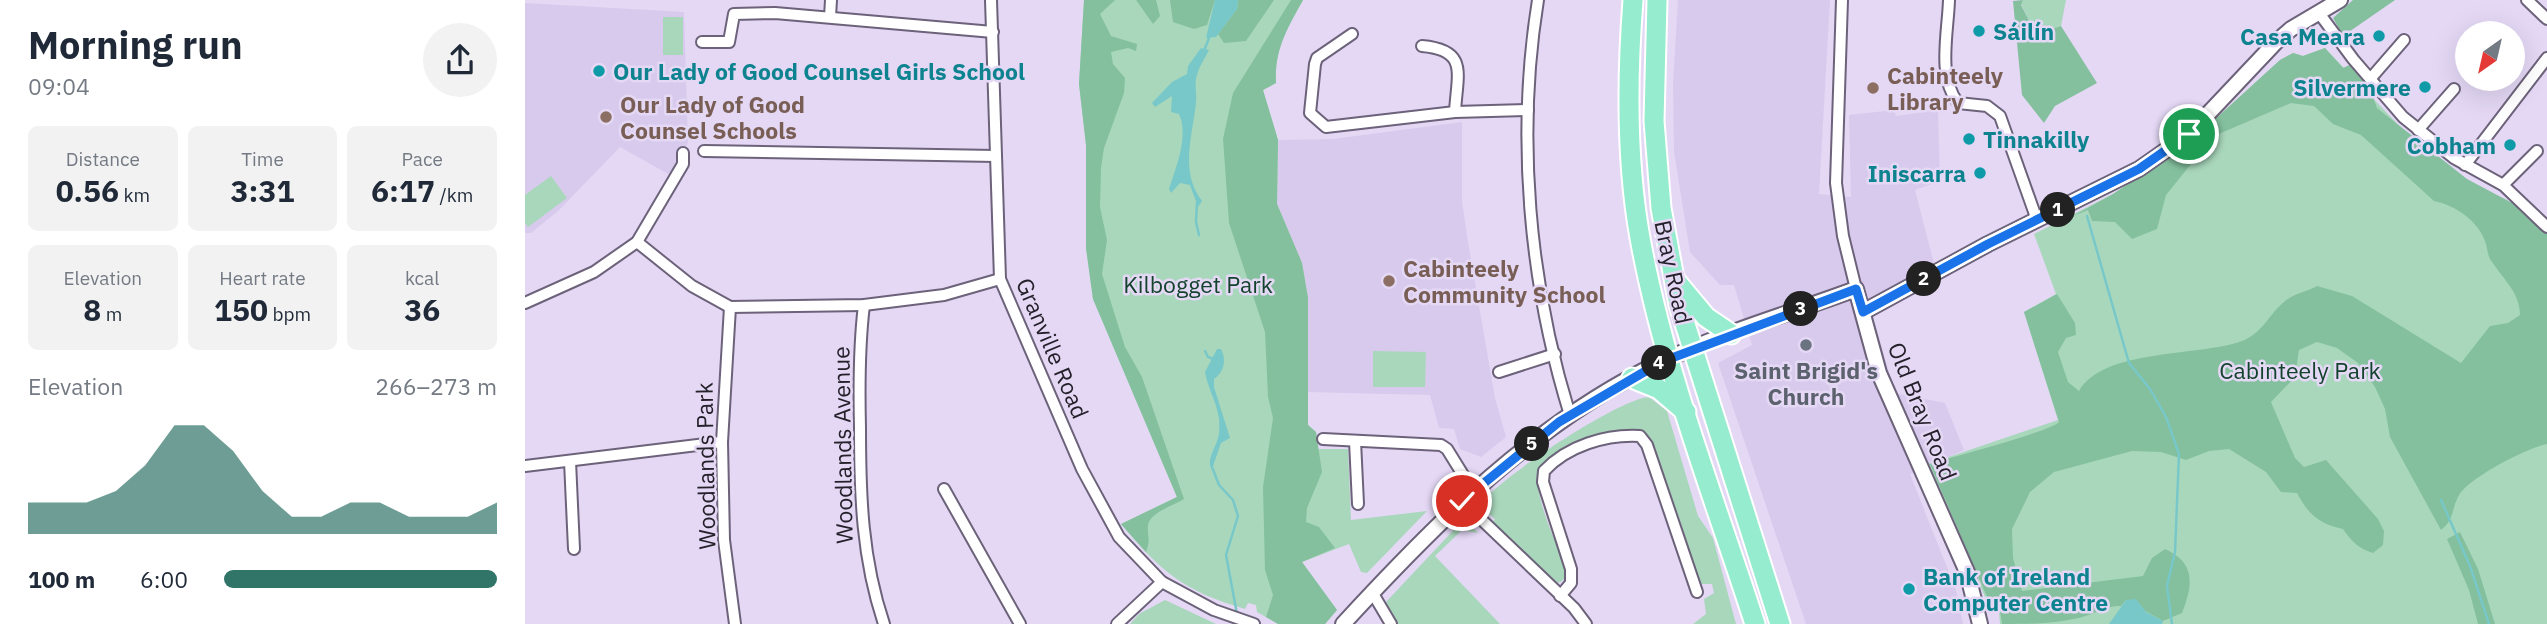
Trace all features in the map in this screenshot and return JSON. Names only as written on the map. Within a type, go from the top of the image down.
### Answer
[{"type":"highway","name":"Bray Road","points":[[1633,0],[1629,95],[1635,202],[1647,274],[1669,359],[1755,624]]},
{"type":"highway","name":"Bray Road","points":[[1657,0],[1654,121],[1661,208],[1679,305],[1695,348],[1780,624]]},
{"type":"highway","points":[[1674,278],[1706,317],[1731,334]]},
{"type":"highway","points":[[1632,378],[1659,389],[1687,413]]},
{"type":"street","points":[[830,17],[831,0]]},
{"type":"street","name":"Granville Road","points":[[991,0],[1000,279],[1082,469],[1108,520],[1130,550],[1162,582],[1225,614],[1254,624]]},
{"type":"street","points":[[1538,0],[1526,139],[1537,260],[1570,415]]},
{"type":"street","name":"Old Bray Road","points":[[1842,0],[1836,183],[1843,236],[1878,373],[1967,572],[1980,624]]},
{"type":"street","points":[[1949,0],[1946,78],[1952,94],[1958,103],[1987,106],[2000,116],[2037,220]]},
{"type":"street","points":[[1863,312],[2037,220],[2129,175],[2170,149],[2275,43],[2340,0]]},
{"type":"street","points":[[2527,0],[2547,19]]},
{"type":"street","points":[[702,42],[729,43],[734,13],[830,17],[993,32]]},
{"type":"street","points":[[2319,13],[2391,104],[2418,130],[2465,165],[2503,185],[2547,227]]},
{"type":"street","points":[[1352,34],[1317,58],[1315,64],[1310,113],[1326,127],[1455,112],[1528,110]]},
{"type":"street","points":[[2371,78],[2404,40]]},
{"type":"street","points":[[1422,46],[1443,48],[1455,58],[1455,112]]},
{"type":"street","points":[[2465,165],[2547,58]]},
{"type":"street","points":[[2418,130],[2454,89]]},
{"type":"street","points":[[703,151],[996,156]]},
{"type":"street","points":[[2503,185],[2537,151]]},
{"type":"street","points":[[525,303],[594,272],[636,242],[683,164],[683,153]]},
{"type":"street","points":[[636,242],[692,286],[730,307],[864,305],[944,295],[1000,279]]},
{"type":"street","points":[[1343,624],[1468,496],[1570,415],[1669,359],[1856,289]]},
{"type":"street","name":"Woodlands Avenue","points":[[864,305],[859,381],[861,513],[866,553],[884,624]]},
{"type":"street","name":"Woodlands Park","points":[[730,307],[722,442],[724,540],[735,624]]},
{"type":"street","points":[[1499,372],[1555,354]]},
{"type":"street","points":[[1559,596],[1571,583],[1571,569],[1543,482],[1544,471],[1573,448],[1629,436],[1640,436],[1647,445],[1697,592]]},
{"type":"street","points":[[1323,439],[1441,445],[1447,449],[1468,496],[1586,624]]},
{"type":"street","points":[[1355,441],[1358,504]]},
{"type":"street","points":[[525,466],[722,442]]},
{"type":"street","points":[[570,461],[574,549]]},
{"type":"street","points":[[944,489],[1020,624]]},
{"type":"street","points":[[1117,624],[1162,582]]},
{"type":"street","points":[[1372,592],[1391,624]]},
{"type":"shaded area","points":[[1084,0],[1115,0],[1100,14],[1111,36],[1137,44],[1136,51],[1128,48],[1111,52],[1113,64],[1125,78],[1124,93],[1104,148],[1100,207],[1107,240],[1102,274],[1125,347],[1142,377],[1184,499],[1150,520],[1146,552],[1121,524],[1177,497],[1093,299],[1086,248],[1086,145],[1079,84]]},
{"type":"shaded area","points":[[1136,0],[1156,0],[1160,16],[1153,24]]},
{"type":"shaded area","points":[[1170,0],[1215,0],[1207,25],[1194,29],[1173,22]]},
{"type":"shaded area","points":[[1215,0],[1238,0],[1237,9],[1216,37],[1206,38]]},
{"type":"shaded area","points":[[1238,0],[1274,0],[1246,41],[1224,43],[1218,34],[1237,9]]},
{"type":"shaded area","points":[[1291,0],[1303,0],[1287,29],[1280,49],[1276,83],[1263,90],[1278,140],[1277,204],[1302,263],[1308,298],[1308,425],[1316,432],[1322,472],[1307,508],[1306,522],[1319,527],[1335,548],[1302,562],[1337,610],[1325,624],[1278,624],[1266,617],[1273,595],[1265,570],[1263,487],[1273,418],[1268,397],[1265,332],[1229,223],[1223,139],[1233,93]]},
{"type":"shaded area","points":[[1678,0],[1830,0],[1819,194],[1851,197],[1849,115],[1894,110],[1896,116],[1938,110],[1940,181],[1915,190],[1938,279],[1887,306],[1873,317],[1895,393],[1945,403],[1964,450],[1910,474],[1956,590],[1963,624],[1806,624],[1718,363],[1752,345],[1734,285],[1720,285],[1690,252],[1674,152],[1673,83]]},
{"type":"shaded area","points":[[2023,0],[2021,5],[2036,34],[2061,26],[2097,83],[2055,106],[2044,123],[2022,95],[2013,1]]},
{"type":"shaded area","points":[[2353,0],[2395,0],[2343,36],[2333,18]]},
{"type":"shaded area","name":"Our Lady of Good Counsel Schools","points":[[525,3],[684,12],[688,143],[670,175],[620,147],[558,211],[531,233],[525,233]]},
{"type":"shaded area","points":[[1201,48],[1209,50],[1196,78],[1196,102],[1189,153],[1191,178],[1202,201],[1198,207],[1190,185],[1180,183],[1171,193],[1169,189],[1183,132],[1179,114],[1171,112],[1172,96],[1155,107],[1152,103],[1172,82],[1187,74],[1188,66]]},
{"type":"shaded area","points":[[2325,48],[2343,68],[2360,60],[2377,108],[2467,179],[2529,212],[2547,228],[2547,444],[2512,458],[2472,482],[2458,497],[2450,519],[2441,530],[2390,437],[2385,409],[2375,387],[2358,363],[2337,348],[2317,342],[2299,350],[2295,377],[2271,402],[2295,458],[2304,467],[2326,460],[2378,519],[2384,531],[2383,545],[2373,553],[2359,547],[2343,529],[2315,517],[2297,493],[2281,492],[2266,472],[2229,449],[2209,451],[2186,460],[2161,452],[2132,451],[2054,472],[2030,492],[2012,529],[2013,558],[2022,591],[2143,576],[2152,558],[2165,549],[2187,568],[2190,584],[2182,613],[2163,621],[2126,600],[2121,606],[2069,620],[2002,624],[2000,611],[1987,597],[1930,464],[2020,438],[2059,422],[2024,312],[2057,294],[2075,323],[2076,335],[2066,338],[2058,352],[2068,382],[2079,391],[2091,377],[2109,367],[2153,356],[2223,346],[2249,338],[2287,299],[2317,286],[2352,296],[2461,363],[2490,326],[2508,323],[2520,315],[2514,293],[2490,260],[2485,241],[2477,227],[2458,210],[2434,201],[2361,135],[2333,124],[2314,106],[2291,103],[2221,133],[2204,148],[2166,195],[2157,229],[2132,239],[2115,222],[2092,221],[2088,210],[2073,216],[2113,194],[2188,144],[2280,60],[2293,53],[2303,56]]},
{"type":"shaded area","name":"Cabinteely Community School","points":[[1462,122],[1462,201],[1495,398],[1506,437],[1481,457],[1460,449],[1454,429],[1439,428],[1430,395],[1307,392],[1308,298],[1277,204],[1278,140],[1333,139]]},
{"type":"shaded area","points":[[1217,349],[1221,349],[1224,361],[1220,373],[1214,379],[1214,387],[1230,438],[1221,443],[1212,469],[1210,461],[1218,438],[1219,424],[1205,372]]},
{"type":"shaded area","points":[[2460,532],[2478,569],[2495,624],[2478,624],[2469,590],[2447,539]]},
{"type":"shaded area","points":[[2136,599],[2146,612],[2163,621],[2162,624],[2109,624],[2126,600]]},
{"type":"green space","name":"Kilbogget Park","points":[[1084,0],[1303,0],[1287,29],[1280,49],[1276,83],[1263,90],[1278,140],[1277,204],[1302,263],[1308,298],[1308,425],[1316,432],[1318,449],[1348,449],[1351,520],[1427,511],[1367,573],[1361,572],[1349,544],[1302,562],[1337,610],[1325,624],[1278,624],[1257,612],[1256,605],[1248,603],[1245,609],[1206,595],[1175,578],[1149,555],[1121,524],[1177,497],[1093,299],[1086,248],[1086,145],[1079,84]]},
{"type":"green space","points":[[2023,0],[2066,0],[2061,26],[2036,35],[2021,4]]},
{"type":"green space","points":[[663,17],[683,17],[683,55],[663,55]]},
{"type":"green space","name":"Cabinteely Park","points":[[2325,48],[2430,158],[2468,183],[2507,200],[2547,239],[2547,624],[2000,624],[1999,612],[1985,597],[1928,464],[2058,420],[2024,312],[2056,294],[2034,234],[2113,194],[2188,144],[2280,60],[2293,53],[2303,56]]},
{"type":"green space","points":[[551,176],[567,198],[528,227],[525,223],[525,195]]},
{"type":"green space","points":[[1373,351],[1426,352],[1425,387],[1373,387]]},
{"type":"green space","points":[[1649,397],[1667,411],[1698,516],[1713,538],[1736,624],[1693,624],[1706,614],[1704,599],[1714,593],[1712,584],[1701,584],[1697,580],[1680,520],[1650,446],[1632,430],[1565,446],[1538,471],[1539,494],[1543,507],[1568,568],[1561,582],[1555,583],[1492,523],[1495,519],[1479,506],[1489,494],[1559,442],[1612,411]]},
{"type":"green space","points":[[1464,519],[1478,533],[1462,530],[1435,556],[1500,624],[1394,624],[1386,602]]},
{"type":"green space","points":[[1165,600],[1216,624],[1130,624],[1139,614]]},
{"type":"waterway","points":[[1204,51],[1209,38]]},
{"type":"waterway","points":[[1197,203],[1196,222],[1199,235]]},
{"type":"waterway","points":[[2087,216],[2129,363],[2150,389],[2166,417],[2179,454],[2175,552],[2167,586],[2172,624]]},
{"type":"waterway","points":[[1191,283],[1197,299]]},
{"type":"waterway","points":[[1205,351],[1208,357],[1214,359]]},
{"type":"waterway","points":[[1212,467],[1219,485],[1233,500],[1238,516],[1226,555],[1237,614]]},
{"type":"waterway","points":[[2441,500],[2470,566],[2489,624]]},
{"type":"place","name":"Sáilín","points":[[1979,31]]},
{"type":"place","name":"Casa Meara","points":[[2379,36]]},
{"type":"place","name":"Our Lady of Good Counsel Girls School","points":[[599,71]]},
{"type":"place","name":"Silvermere","points":[[2425,87]]},
{"type":"place","name":"Cabinteely Library","points":[[1873,88]]},
{"type":"place","name":"Our Lady of Good Counsel Schools","points":[[606,117]]},
{"type":"place","name":"Tinnakilly","points":[[1969,139]]},
{"type":"place","name":"Cobham","points":[[2510,145]]},
{"type":"place","name":"Iniscarra","points":[[1980,173]]},
{"type":"place","name":"Cabinteely Community School","points":[[1389,281]]},
{"type":"place","name":"Saint Brigid's Church","points":[[1806,345]]},
{"type":"place","name":"Bank of Ireland Computer Centre","points":[[1909,589]]},
{"type":"route","points":[[1462,501],[1559,422],[1661,362],[1856,289],[1863,312],[1988,244],[2139,169],[2189,134]]}]
